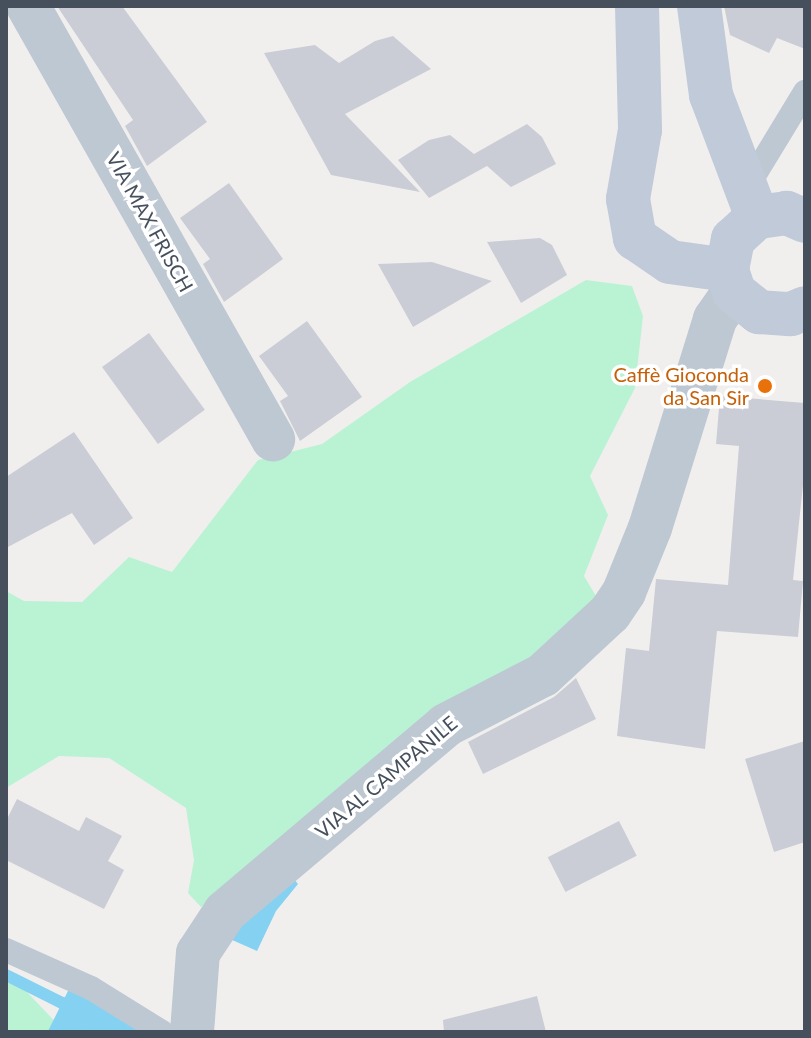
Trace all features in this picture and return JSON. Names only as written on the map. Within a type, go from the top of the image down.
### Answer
[{"type":"main road","points":[[637,6],[640,130],[628,199],[635,238],[670,262],[730,281],[759,312],[791,314],[805,308]]},
{"type":"main road","points":[[699,6],[711,95],[752,203],[733,239],[730,281]]},
{"type":"main road","points":[[752,203],[805,221]]},
{"type":"street","name":"VIA MAX FRISCH","points":[[28,6],[273,439]]},
{"type":"street","name":"VIA AL CAMPANILE","points":[[192,1032],[198,953],[225,912],[446,725],[543,675],[610,613],[624,592],[650,528],[715,319],[730,281]]},
{"type":"lane","points":[[752,203],[805,92]]},
{"type":"lane","points":[[6,950],[91,988],[162,1032]]},
{"type":"green space","points":[[586,280],[632,286],[643,316],[635,388],[590,476],[608,515],[584,576],[596,596],[592,607],[394,769],[201,907],[188,893],[194,860],[186,808],[109,758],[59,756],[6,788],[6,591],[24,601],[82,602],[129,557],[172,572],[258,460],[322,444],[410,382]]},
{"type":"green space","points":[[6,970],[65,1032],[6,1032]]},
{"type":"water","points":[[288,872],[298,884],[276,911],[257,951],[223,936]]},
{"type":"water","points":[[70,987],[141,1032],[48,1031]]},
{"type":"building","points":[[57,6],[122,6],[207,122],[147,166],[125,126],[133,120]]},
{"type":"building","points":[[724,6],[805,6],[805,49],[777,38],[769,53],[730,35]]},
{"type":"building","points":[[393,36],[431,69],[345,114],[420,192],[331,175],[264,53],[315,45],[339,63],[375,41]]},
{"type":"building","points":[[527,124],[542,137],[556,164],[511,187],[487,166],[429,198],[398,160],[429,140],[450,135],[474,154]]},
{"type":"building","points":[[229,183],[283,259],[224,302],[203,264],[210,259],[180,218]]},
{"type":"building","points":[[540,238],[552,245],[567,275],[521,303],[487,242]]},
{"type":"building","points":[[432,262],[492,281],[413,327],[378,264]]},
{"type":"building","points":[[307,321],[362,397],[300,441],[280,401],[288,396],[259,356]]},
{"type":"building","points":[[149,333],[205,410],[158,444],[102,367]]},
{"type":"building","points":[[720,396],[805,403],[805,466],[793,580],[803,581],[798,637],[717,631],[705,749],[617,736],[626,648],[649,651],[656,579],[728,585],[739,446],[716,444]]},
{"type":"building","points":[[74,432],[133,518],[94,545],[72,513],[6,548],[6,477]]},
{"type":"building","points":[[576,678],[596,719],[483,774],[468,742],[554,697]]},
{"type":"building","points":[[805,741],[805,842],[774,852],[745,759]]},
{"type":"building","points":[[17,799],[79,831],[86,817],[122,836],[108,861],[124,870],[104,909],[6,860],[6,821]]},
{"type":"building","points":[[619,821],[637,856],[565,892],[548,857]]},
{"type":"building","points":[[537,996],[546,1032],[444,1032],[443,1020]]},
{"type":"waterway","points":[[6,975],[62,1003],[98,1032]]},
{"type":"place","name":"Caffè Gioconda da San Sir","points":[[765,386]]}]
